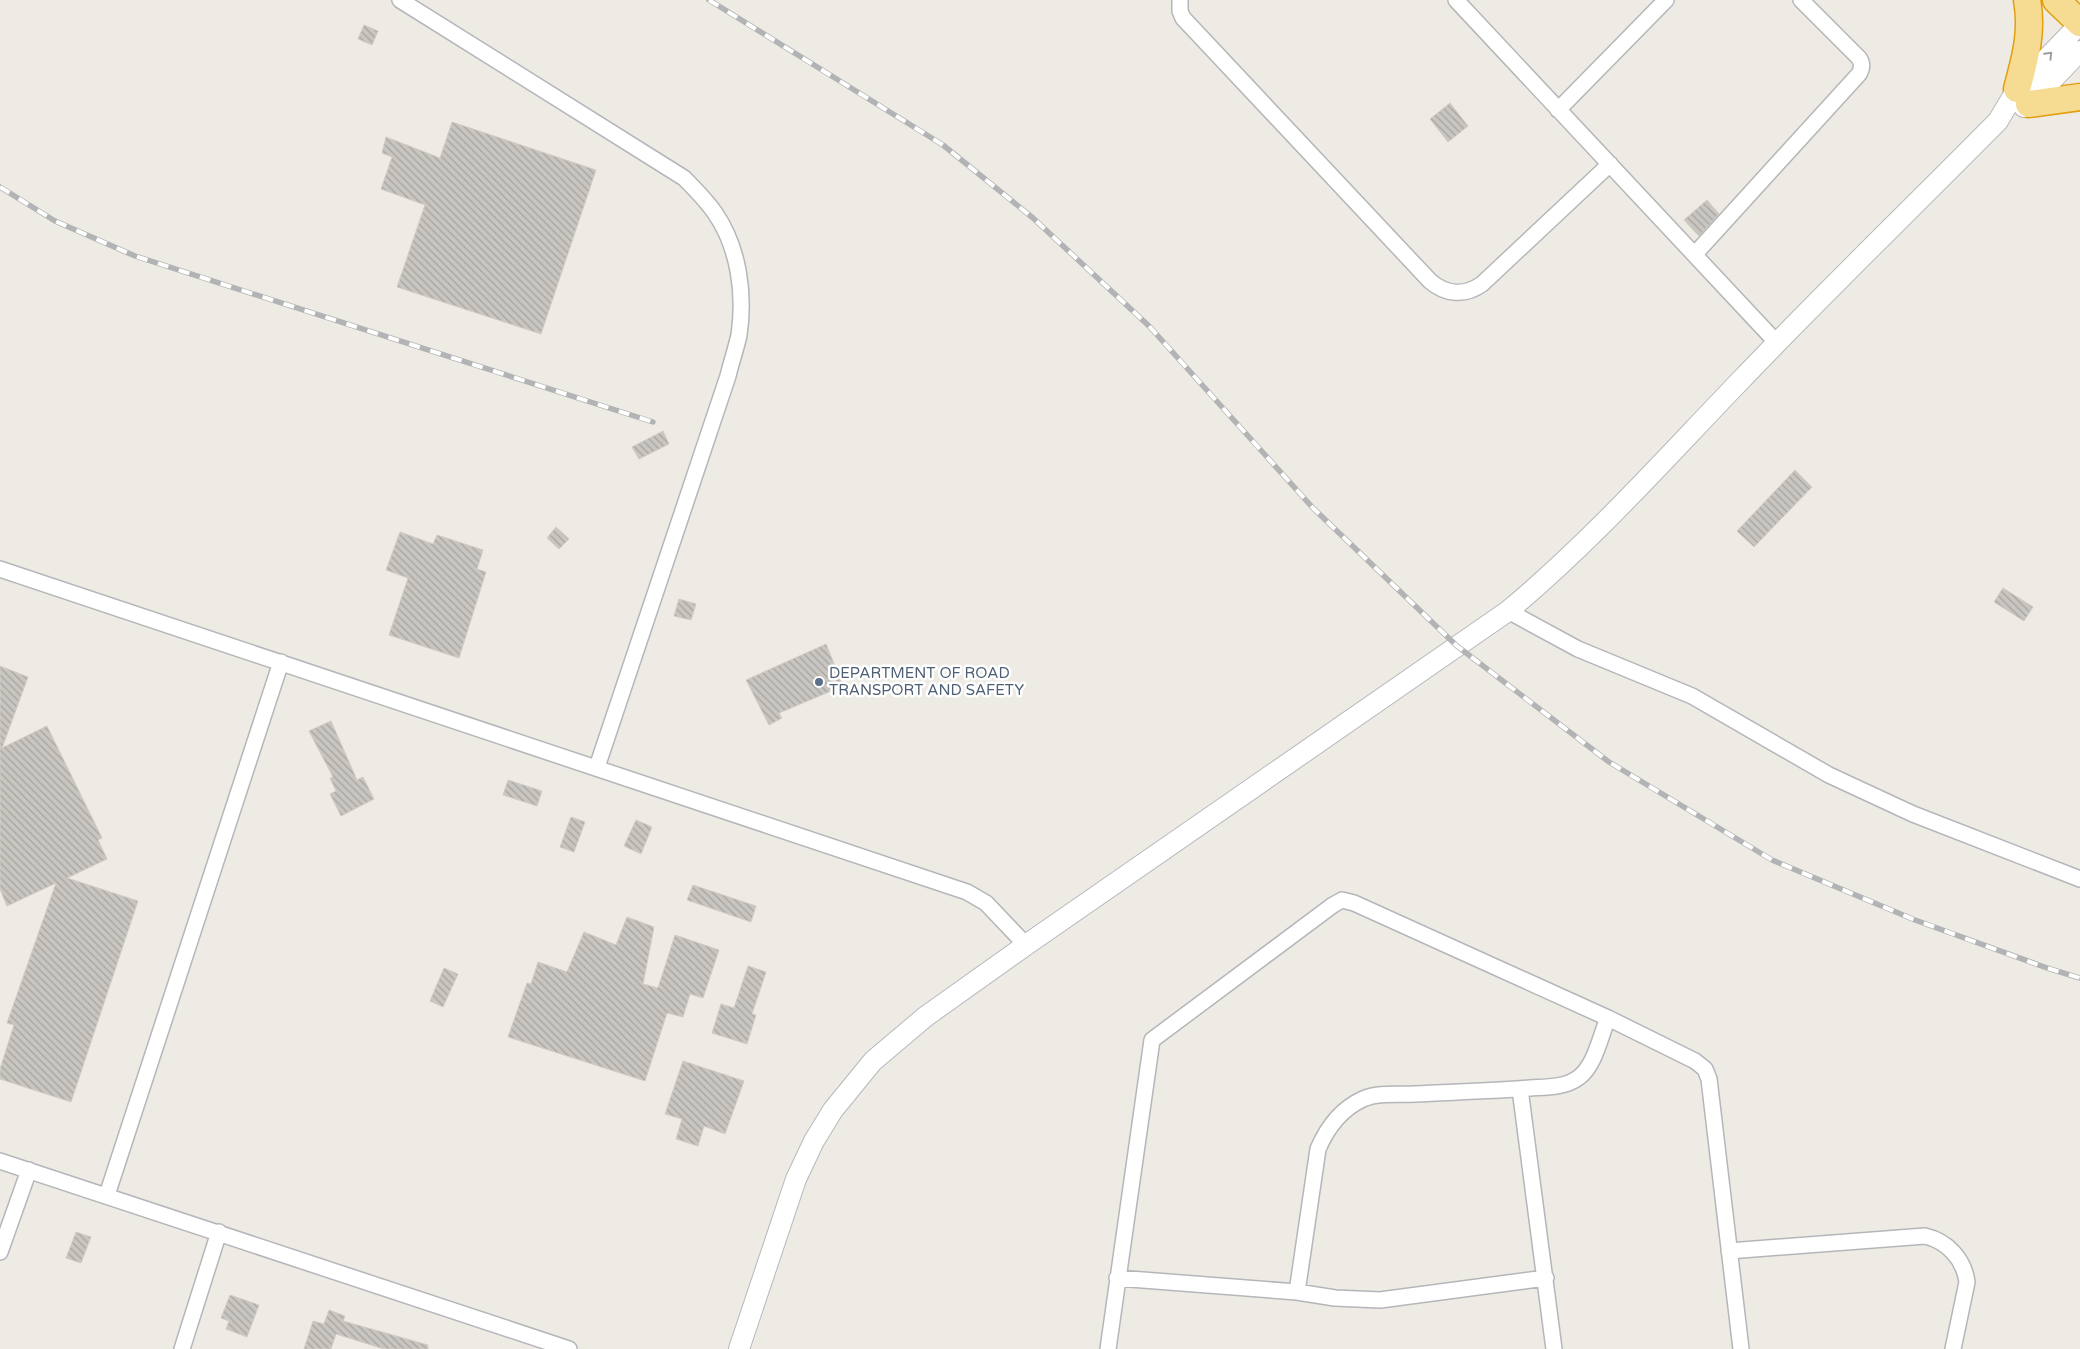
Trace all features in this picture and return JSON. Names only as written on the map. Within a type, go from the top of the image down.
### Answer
[{"type":"highway","points":[[2027,0],[2030,24],[2023,96],[2080,97]]},
{"type":"highway","points":[[2056,0],[2080,23]]},
{"type":"street","points":[[400,0],[684,178],[716,214],[737,264],[742,300],[738,336],[728,376],[596,767]]},
{"type":"street","points":[[1180,0],[1180,11],[1183,18],[1430,281],[1444,291],[1466,292],[1474,290],[1482,284],[1610,164]]},
{"type":"street","points":[[1456,0],[1696,254],[1777,343]]},
{"type":"street","points":[[1558,110],[1666,0]]},
{"type":"street","points":[[1696,254],[1861,70],[1859,58],[1800,0]]},
{"type":"street","points":[[2023,96],[2080,23]]},
{"type":"street","points":[[739,1349],[796,1179],[814,1140],[851,1086],[888,1046],[925,1017],[1026,945],[1508,610],[1558,569],[1777,343],[2023,96],[2080,50]]},
{"type":"street","points":[[0,569],[967,892],[986,903],[1026,945]]},
{"type":"street","points":[[1508,610],[1578,649],[1692,696],[1829,776],[1912,814],[2080,878]]},
{"type":"street","points":[[107,1195],[280,662]]},
{"type":"street","points":[[1108,1349],[1152,1040],[1337,901],[1342,900],[1354,902],[1608,1018],[1695,1061],[1707,1073],[1741,1349]]},
{"type":"street","points":[[1297,1292],[1318,1149],[1326,1131],[1349,1106],[1374,1096],[1560,1086],[1578,1078],[1590,1064],[1608,1018]]},
{"type":"street","points":[[1520,1089],[1554,1349]]},
{"type":"street","points":[[0,1161],[219,1232],[544,1345],[569,1349]]},
{"type":"street","points":[[0,1252],[29,1170]]},
{"type":"street","points":[[182,1349],[219,1232]]},
{"type":"street","points":[[1729,1251],[1925,1236],[1940,1241],[1956,1254],[1966,1272],[1967,1282],[1953,1349]]},
{"type":"street","points":[[1117,1278],[1297,1292],[1335,1298],[1380,1300],[1546,1278]]},
{"type":"building","points":[[364,25],[378,31],[372,45],[358,39]]},
{"type":"building","points":[[1450,103],[1468,126],[1448,142],[1430,119]]},
{"type":"building","points":[[452,122],[596,170],[541,334],[397,287],[425,205],[381,189],[392,157],[382,153],[386,137],[440,158]]},
{"type":"building","points":[[1707,200],[1719,214],[1699,236],[1684,220]]},
{"type":"building","points":[[663,431],[669,444],[639,459],[632,447]]},
{"type":"building","points":[[1795,470],[1812,487],[1754,547],[1737,531]]},
{"type":"building","points":[[556,527],[569,539],[559,549],[547,538]]},
{"type":"building","points":[[400,532],[433,544],[437,535],[483,550],[477,569],[486,572],[459,658],[389,635],[408,578],[386,570]]},
{"type":"building","points":[[2003,588],[2033,607],[2024,621],[1994,602]]},
{"type":"building","points":[[679,599],[696,604],[691,620],[674,616]]},
{"type":"building","points":[[826,644],[843,686],[779,713],[782,718],[769,725],[746,680]]},
{"type":"building","points":[[0,666],[28,677],[2,748],[47,726],[102,838],[98,840],[107,859],[67,878],[138,901],[71,1102],[0,1079],[0,1069],[14,1025],[7,1023],[56,883],[7,906],[0,889]]},
{"type":"building","points":[[331,721],[357,780],[363,777],[374,799],[341,816],[330,794],[336,791],[330,778],[333,777],[309,731]]},
{"type":"building","points":[[508,780],[542,791],[537,806],[503,795]]},
{"type":"building","points":[[571,817],[585,822],[574,852],[560,847]]},
{"type":"building","points":[[636,820],[652,827],[641,854],[624,846]]},
{"type":"building","points":[[693,885],[756,906],[751,922],[687,900]]},
{"type":"building","points":[[627,917],[654,927],[643,984],[658,988],[675,935],[719,950],[703,998],[690,994],[683,1017],[667,1013],[645,1081],[508,1037],[527,983],[531,984],[538,962],[567,972],[584,932],[616,945]]},
{"type":"building","points":[[748,966],[766,972],[752,1014],[756,1015],[747,1044],[712,1033],[721,1004],[734,1008]]},
{"type":"building","points":[[444,968],[458,974],[443,1007],[430,1001]]},
{"type":"building","points":[[683,1061],[744,1081],[725,1134],[704,1126],[698,1146],[676,1139],[682,1119],[665,1114]]},
{"type":"building","points":[[76,1232],[91,1237],[81,1263],[66,1258]]},
{"type":"building","points":[[230,1295],[259,1305],[247,1337],[226,1329],[229,1321],[221,1318]]},
{"type":"building","points":[[329,1310],[345,1316],[343,1321],[428,1345],[428,1349],[384,1349],[336,1334],[331,1349],[304,1349],[313,1321],[324,1324]]},
{"type":"railway","points":[[709,0],[943,145],[1033,218],[1149,326],[1313,508],[1457,646],[1609,762],[1772,860],[1915,920],[2047,968],[2080,978]]},
{"type":"railway","points":[[0,187],[55,221],[135,256],[653,422]]},
{"type":"place","name":"DEPARTMENT OF ROAD TRANSPORT AND SAFETY","points":[[819,682]]}]
